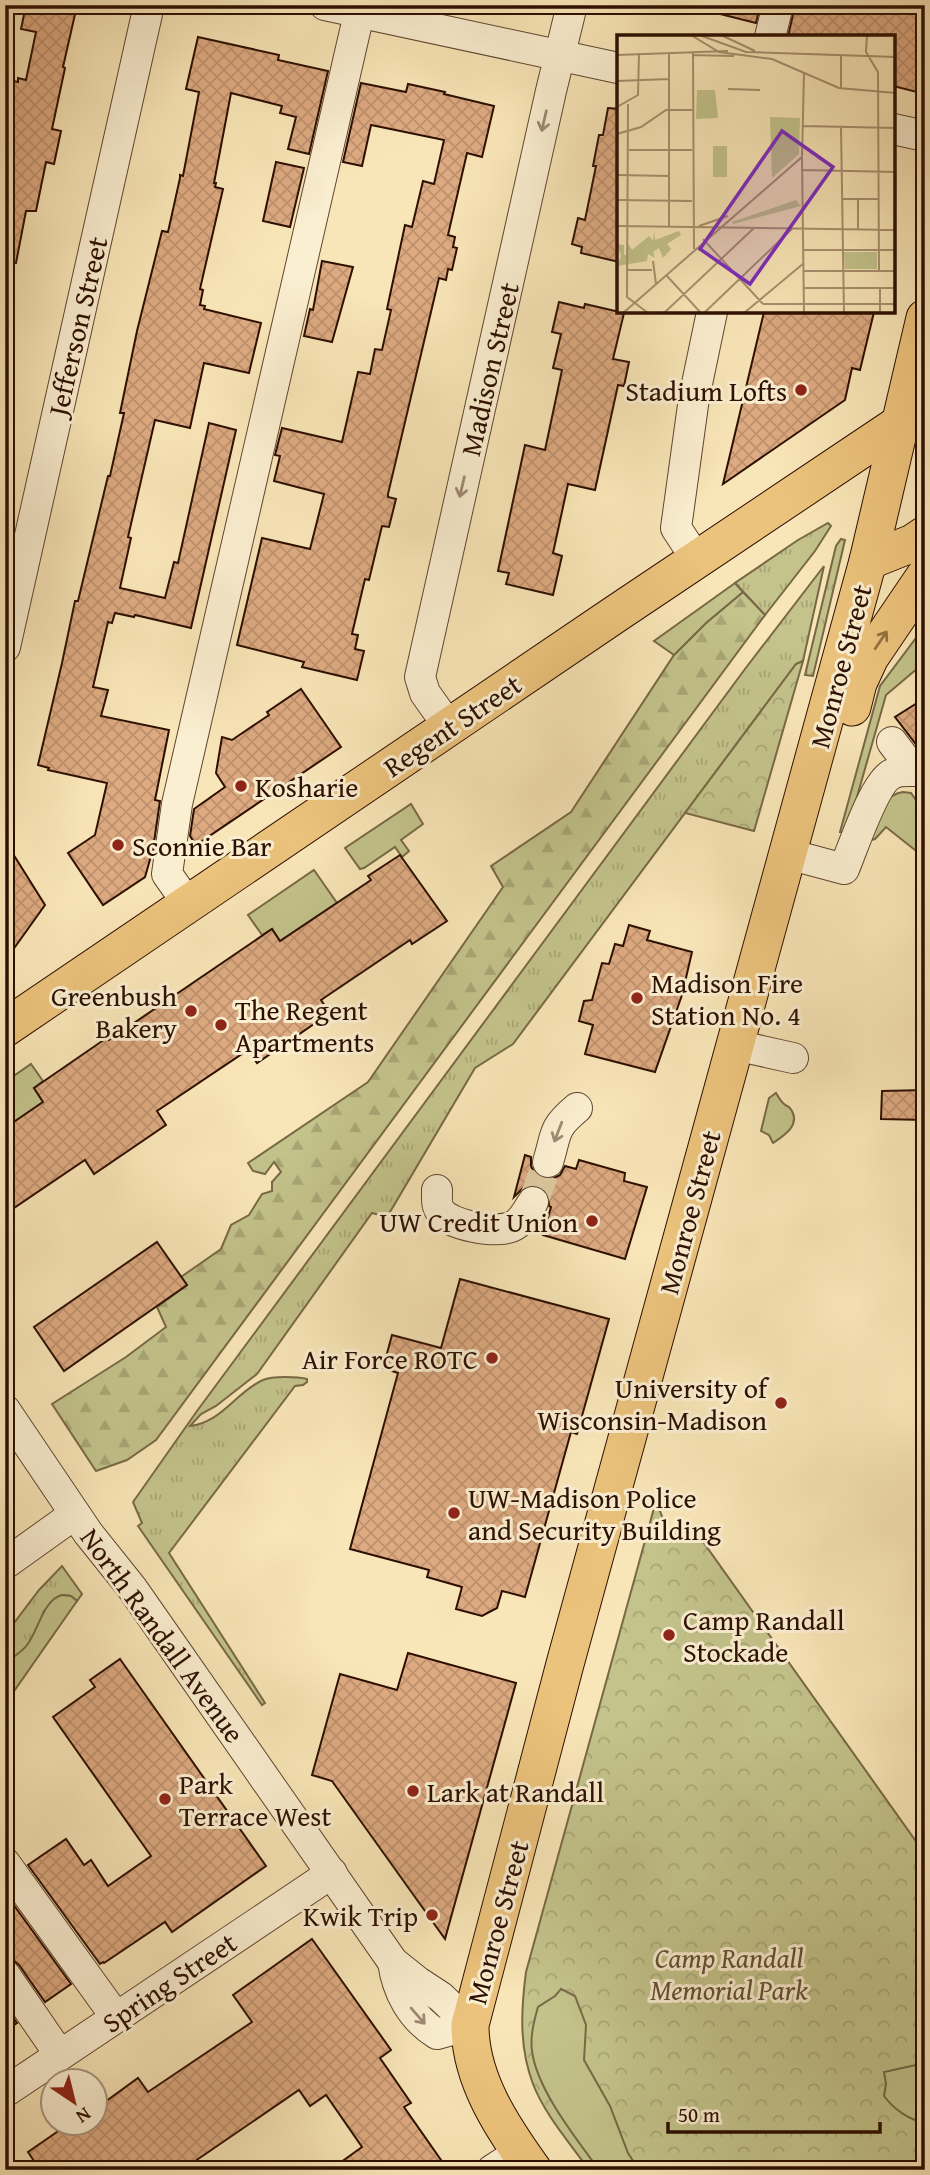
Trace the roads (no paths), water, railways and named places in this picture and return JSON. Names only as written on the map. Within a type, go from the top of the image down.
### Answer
[{"type":"main road","name":"Monroe Street","points":[[515,2164],[481,2081],[470,2025],[569,1651],[868,561],[912,426],[925,318]]},
{"type":"main road","name":"Regent Street","points":[[5,1028],[697,560],[912,426],[925,398]]},
{"type":"main road","points":[[868,561],[914,543],[925,535]]},
{"type":"main road","points":[[790,844],[838,762],[858,683],[870,657],[925,576]]},
{"type":"street","name":"Jefferson Street","points":[[5,647],[149,5]]},
{"type":"street","points":[[325,5],[360,9],[617,68]]},
{"type":"street","name":"Madison Street","points":[[449,727],[425,693],[420,677],[572,5]]},
{"type":"street","points":[[770,35],[778,5]]},
{"type":"street","points":[[188,904],[167,874],[177,804],[360,9]]},
{"type":"street","points":[[895,129],[925,136]]},
{"type":"street","points":[[697,560],[676,528],[694,398],[712,313]]},
{"type":"street","points":[[892,742],[919,778]]},
{"type":"street","points":[[790,844],[844,869],[879,787],[893,773],[903,770],[919,778]]},
{"type":"street","points":[[735,1045],[793,1058]]},
{"type":"street","points":[[548,1161],[555,1131],[561,1121],[577,1108]]},
{"type":"street","points":[[437,1190],[439,1211],[450,1220],[488,1229],[512,1227],[519,1222],[533,1202]]},
{"type":"street","name":"North Randall Avenue","points":[[5,1410],[75,1514],[132,1588],[393,1962],[441,1997],[470,2025]]},
{"type":"street","points":[[5,1564],[75,1514]]},
{"type":"street","points":[[5,1863],[116,2017]]},
{"type":"street","name":"Spring Street","points":[[5,2092],[332,1873]]},
{"type":"street","points":[[5,1975],[60,2055]]},
{"type":"tunnel","points":[[533,1202],[548,1162]]},
{"type":"place","name":"Stadium Lofts","points":[[801,390]]},
{"type":"place","name":"Kosharie","points":[[241,786]]},
{"type":"place","name":"Sconnie Bar","points":[[118,845]]},
{"type":"place","name":"Madison Fire Station No. 4","points":[[637,998]]},
{"type":"place","name":"Greenbush Bakery","points":[[191,1011]]},
{"type":"place","name":"The Regent Apartments","points":[[221,1025]]},
{"type":"place","name":"UW Credit Union","points":[[592,1221]]},
{"type":"place","name":"Air Force ROTC","points":[[492,1358]]},
{"type":"place","name":"University of Wisconsin-Madison","points":[[781,1403]]},
{"type":"place","name":"UW-Madison Police and Security Building","points":[[454,1513]]},
{"type":"place","name":"Camp Randall Stockade","points":[[669,1635]]},
{"type":"place","name":"Lark at Randall","points":[[413,1791]]},
{"type":"place","name":"Park Terrace West","points":[[165,1799]]},
{"type":"place","name":"Kwik Trip","points":[[432,1915]]},
{"type":"park label","name":"Camp Randall Memorial Park","points":[[729,1973]]}]
